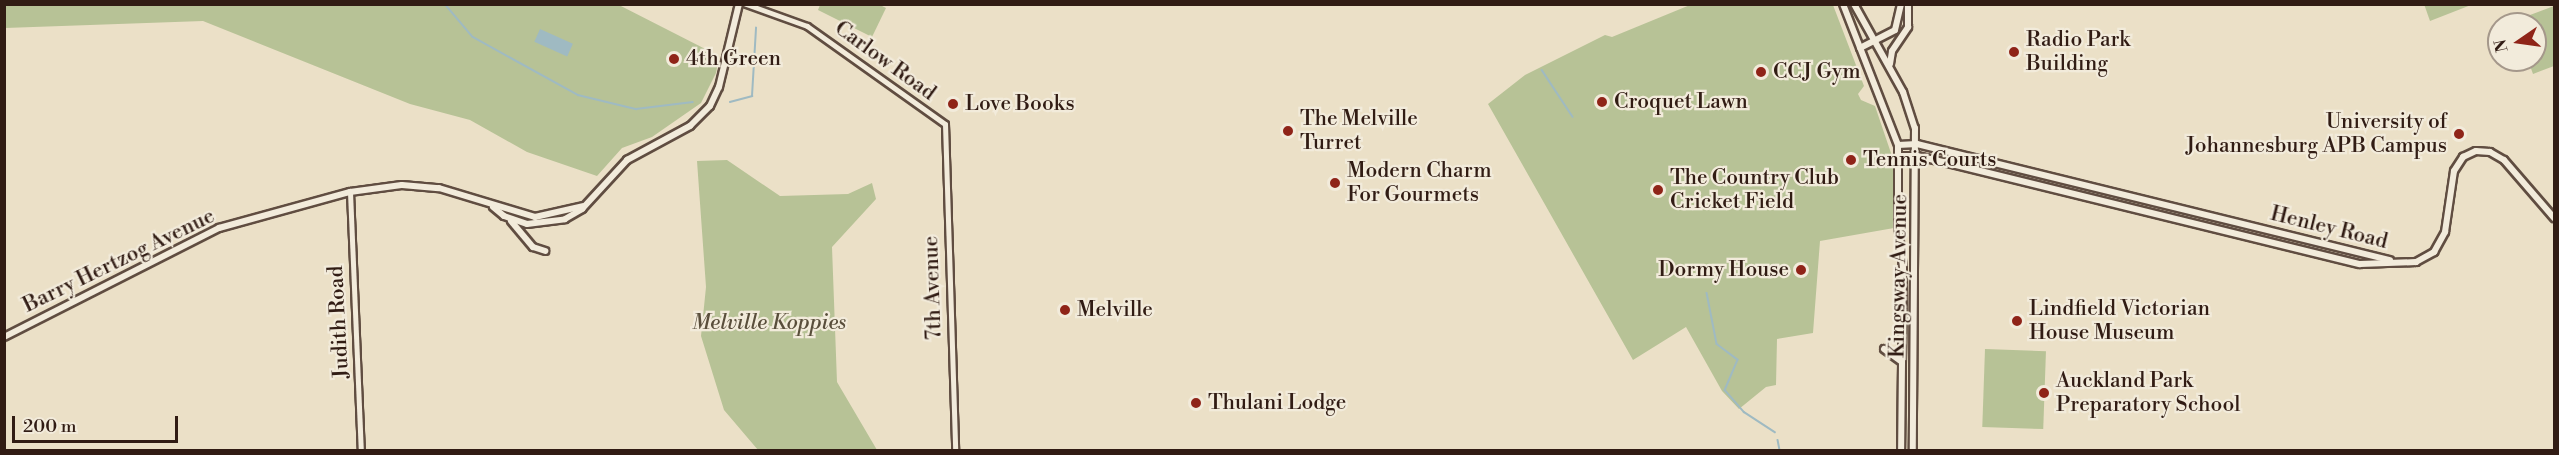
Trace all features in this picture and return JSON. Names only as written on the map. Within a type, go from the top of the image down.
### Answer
[{"type":"main road","name":"Barry Hertzog Avenue","points":[[493,207],[510,219],[527,224],[553,223],[574,215],[624,162],[682,132],[710,106],[725,68],[739,4]]},
{"type":"main road","name":"Kingsway Avenue","points":[[1843,4],[1898,145],[1902,363],[1901,450]]},
{"type":"main road","name":"Kingsway Avenue","points":[[1854,4],[1889,65],[1910,108],[1917,144],[1913,450]]},
{"type":"main road","points":[[1860,48],[1897,27],[1901,4]]},
{"type":"main road","points":[[1889,65],[1892,51],[1908,27],[1908,4]]},
{"type":"main road","name":"Henley Road","points":[[1898,145],[1917,144],[2396,262]]},
{"type":"main road","points":[[2396,262],[2421,260],[2437,249],[2447,224],[2454,171],[2460,160],[2473,152],[2490,152],[2504,160],[2554,218]]},
{"type":"main road","name":"Henley Road","points":[[1899,156],[1917,156],[2360,264],[2396,262]]},
{"type":"main road","name":"Barry Hertzog Avenue","points":[[4,336],[219,228],[350,192],[429,186],[462,193],[493,207],[535,217],[583,206]]},
{"type":"main road","points":[[510,219],[533,247],[546,251]]},
{"type":"main road","points":[[1884,349],[1891,351],[1902,363]]},
{"type":"street","name":"Carlow Road","points":[[746,4],[768,10],[813,30],[945,124]]},
{"type":"street","name":"7th Avenue","points":[[945,124],[955,450]]},
{"type":"street","name":"Judith Road","points":[[350,192],[361,450]]},
{"type":"green space","points":[[5,4],[617,4],[719,56],[716,73],[701,103],[652,137],[622,148],[597,176],[527,152],[470,120],[410,104],[203,21],[5,28]]},
{"type":"green space","points":[[2424,4],[2471,4],[2471,5],[2430,21]]},
{"type":"green space","points":[[820,5],[880,5],[886,8],[872,37],[818,10]]},
{"type":"green space","points":[[1690,5],[1833,5],[1864,86],[1858,94],[1861,100],[1875,106],[1893,159],[1894,228],[1820,241],[1813,333],[1777,339],[1776,385],[1766,387],[1739,409],[1722,391],[1686,327],[1633,360],[1488,104],[1525,75],[1605,35],[1612,37]]},
{"type":"green space","points":[[2554,6],[2554,66],[2547,69],[2547,12],[2538,12]]},
{"type":"green space","name":"Melville Koppies","points":[[727,160],[780,196],[848,194],[872,183],[876,199],[832,247],[837,382],[877,450],[758,450],[724,410],[701,336],[706,287],[697,161]]},
{"type":"green space","points":[[1985,349],[2046,351],[2043,429],[1982,427]]},
{"type":"water","points":[[540,29],[573,44],[567,56],[534,42]]},
{"type":"waterway","points":[[445,4],[473,37],[578,95],[636,109],[693,102]]},
{"type":"waterway","points":[[730,102],[752,96],[756,28]]},
{"type":"waterway","points":[[1542,70],[1573,117]]},
{"type":"waterway","points":[[1707,293],[1717,344],[1738,360],[1725,390],[1744,412],[1775,432]]},
{"type":"waterway","points":[[1778,440],[1780,450]]},
{"type":"place","name":"Radio Park Building","points":[[2014,52]]},
{"type":"place","name":"4th Green","points":[[674,59]]},
{"type":"place","name":"CCJ Gym","points":[[1761,72]]},
{"type":"place","name":"Croquet Lawn","points":[[1602,102]]},
{"type":"place","name":"Love Books","points":[[953,104]]},
{"type":"place","name":"The Melville Turret","points":[[1288,131]]},
{"type":"place","name":"University of Johannesburg APB Campus","points":[[2459,134]]},
{"type":"place","name":"Tennis Courts","points":[[1851,160]]},
{"type":"place","name":"Modern Charm For Gourmets","points":[[1335,183]]},
{"type":"place","name":"The Country Club Cricket Field","points":[[1658,190]]},
{"type":"place","name":"Dormy House","points":[[1801,270]]},
{"type":"place","name":"Melville","points":[[1065,310]]},
{"type":"place","name":"Lindfield Victorian House Museum","points":[[2017,321]]},
{"type":"place","name":"Auckland Park Preparatory School","points":[[2044,393]]},
{"type":"place","name":"Thulani Lodge","points":[[1196,403]]}]
